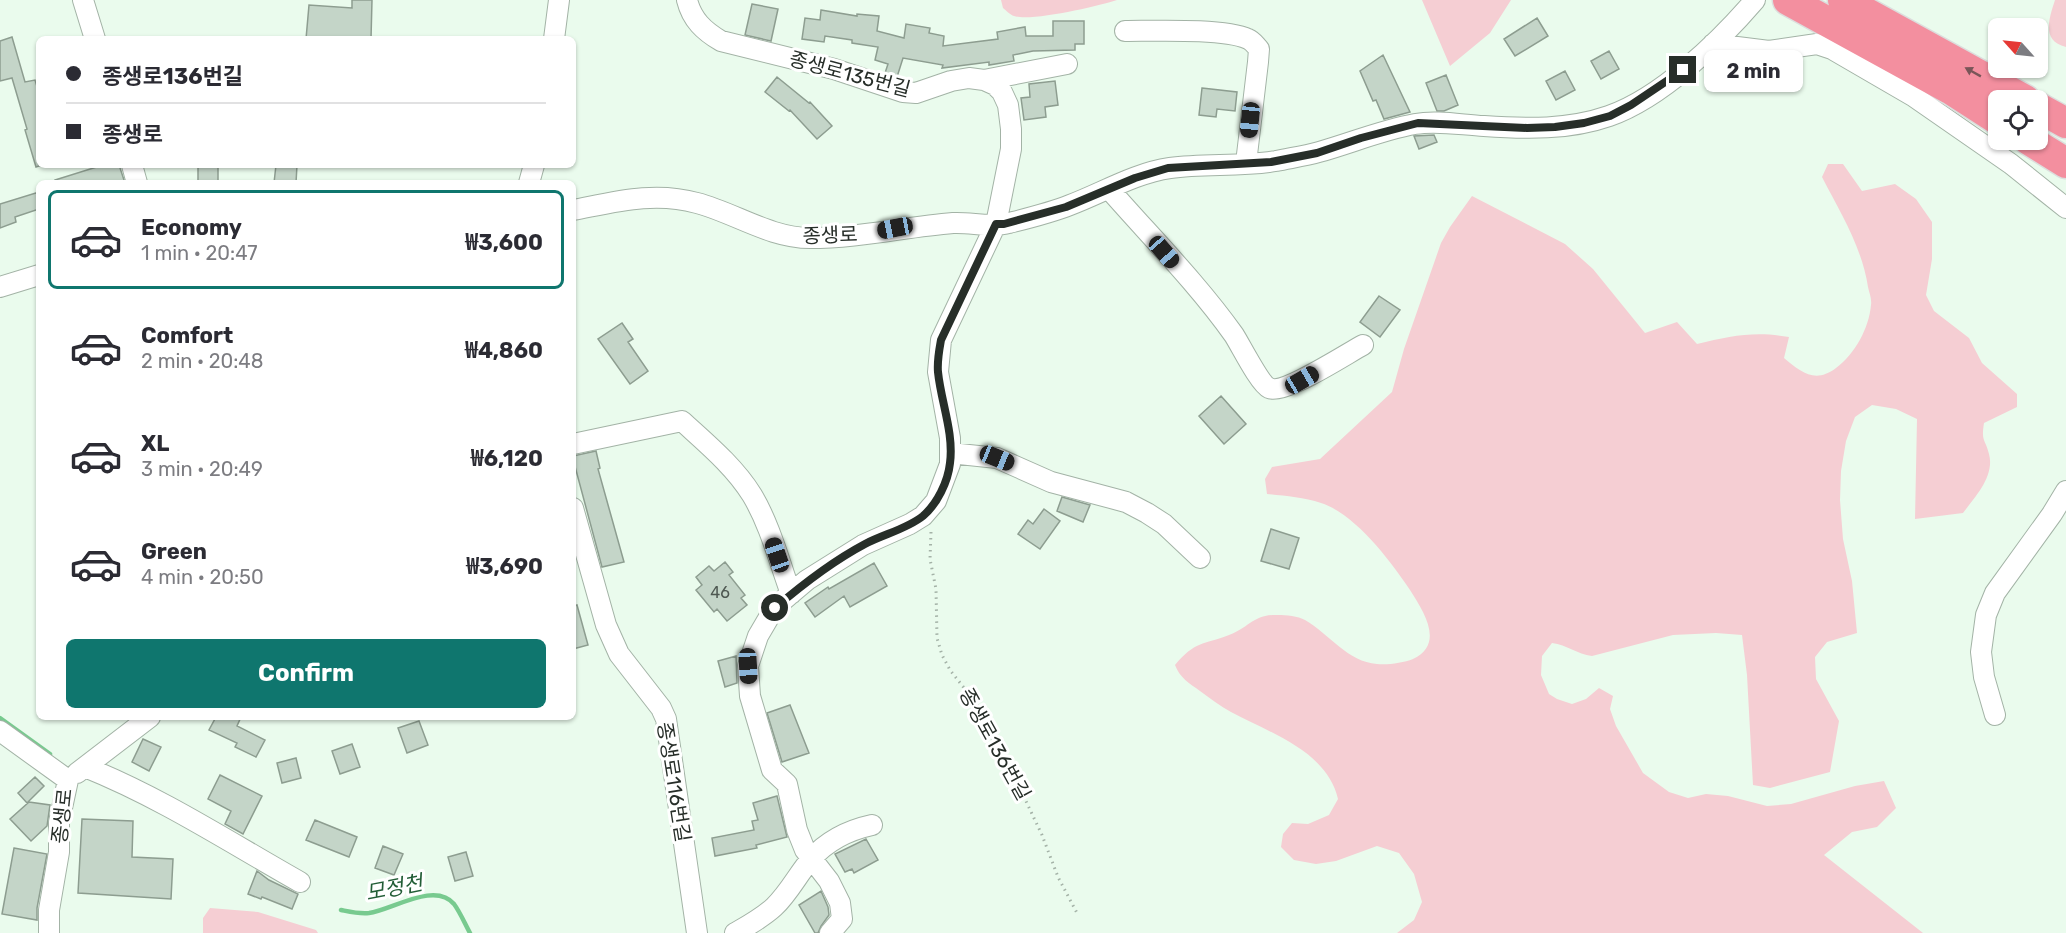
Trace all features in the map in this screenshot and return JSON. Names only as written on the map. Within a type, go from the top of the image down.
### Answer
[{"type":"highway","points":[[1843,0],[2007,90]]},
{"type":"highway","points":[[1794,4],[1950,89],[1988,114]]},
{"type":"highway","points":[[2048,113],[2066,123]]},
{"type":"highway","points":[[2045,150],[2066,163]]},
{"type":"street","points":[[83,0],[94,36]]},
{"type":"street","points":[[554,36],[559,0]]},
{"type":"street","name":"종생로135번길","points":[[687,0],[694,19],[705,32],[721,41],[834,69],[903,92],[916,93],[951,81],[969,78],[984,80],[1067,64]]},
{"type":"street","name":"종생로","points":[[576,209],[635,197],[664,197],[696,202],[732,214],[768,231],[805,238],[850,237],[895,228],[958,223],[1004,224],[1066,207],[1135,178],[1168,168],[1271,162],[1317,153],[1361,138],[1418,123],[1527,128],[1555,127],[1610,116],[1646,96],[1672,79],[1713,44],[1755,0]]},
{"type":"street","points":[[1125,31],[1215,33],[1236,35],[1251,40],[1258,49],[1258,55],[1246,163]]},
{"type":"street","points":[[1713,44],[1769,51],[1817,44],[1832,49],[1912,96],[2011,164],[2066,208]]},
{"type":"street","points":[[830,933],[842,919],[840,903],[829,881],[805,850],[797,830],[787,784],[772,770],[750,696],[748,666],[758,636],[775,608],[807,580],[863,545],[910,524],[923,516],[936,501],[950,464],[950,438],[938,372],[941,340],[996,224],[1011,149],[1008,105],[1002,92],[984,80]]},
{"type":"street","points":[[1109,189],[1213,308],[1234,336],[1262,382],[1269,388],[1280,389],[1302,380],[1363,345]]},
{"type":"street","points":[[0,286],[36,276]]},
{"type":"street","points":[[576,443],[682,421],[715,451],[752,494],[763,516],[791,594]]},
{"type":"street","points":[[950,453],[997,458],[1051,482],[1126,502],[1164,524],[1200,558]]},
{"type":"street","points":[[1995,715],[1984,677],[1982,652],[1986,615],[1995,593],[2066,491]]},
{"type":"street","name":"종생로116번길","points":[[576,519],[606,625],[619,654],[661,708],[666,719],[697,933]]},
{"type":"street","points":[[68,780],[146,720]]},
{"type":"street","name":"종생로","points":[[0,731],[68,780],[59,822],[59,852],[49,910],[49,933]]},
{"type":"street","points":[[86,767],[139,790],[300,882]]},
{"type":"street","points":[[735,933],[761,918],[775,906],[812,858],[835,839],[852,830],[872,825]]},
{"type":"path","name":"종생로136번길","points":[[936,501],[930,537],[930,559],[936,589],[937,638],[942,655],[979,707],[988,731],[1033,816],[1058,877],[1077,913]]},
{"type":"shaded area","points":[[1001,0],[1117,0],[1065,12],[1022,17],[1010,14],[1003,8]]},
{"type":"shaded area","points":[[1422,0],[1511,0],[1490,33],[1450,66]]},
{"type":"shaded area","points":[[2055,0],[2066,0],[2066,47],[2058,44],[2050,35],[2049,22]]},
{"type":"shaded area","points":[[1828,164],[1843,164],[1862,191],[1895,184],[1916,199],[1932,222],[1932,259],[1926,295],[1934,311],[1969,338],[1982,363],[2017,394],[2017,407],[1984,423],[1983,437],[1989,454],[1989,470],[1983,486],[1963,513],[1915,519],[1917,419],[1896,409],[1872,405],[1855,417],[1846,441],[1841,471],[1840,500],[1843,539],[1852,581],[1857,633],[1827,642],[1815,657],[1816,679],[1839,721],[1830,772],[1770,788],[1753,785],[1747,675],[1742,635],[1716,633],[1673,635],[1592,656],[1552,643],[1542,656],[1541,675],[1549,694],[1572,704],[1586,699],[1599,688],[1613,696],[1610,709],[1616,726],[1643,773],[1669,792],[1688,798],[1706,794],[1728,796],[1767,806],[1791,804],[1855,786],[1884,781],[1896,808],[1877,827],[1852,832],[1824,855],[1923,933],[1397,933],[1414,920],[1422,902],[1414,874],[1399,853],[1377,846],[1336,861],[1316,864],[1294,860],[1281,847],[1283,834],[1292,823],[1308,824],[1329,815],[1338,799],[1332,782],[1310,756],[1279,736],[1219,705],[1185,680],[1175,665],[1194,648],[1236,632],[1257,619],[1270,615],[1292,616],[1305,620],[1348,653],[1377,664],[1400,663],[1413,659],[1423,653],[1428,645],[1429,627],[1421,608],[1402,578],[1371,539],[1346,517],[1321,503],[1267,494],[1265,479],[1272,467],[1320,459],[1392,392],[1404,349],[1441,243],[1472,196],[1565,244],[1593,269],[1645,333],[1677,322],[1697,344],[1743,335],[1765,334],[1789,337],[1784,358],[1802,372],[1815,376],[1828,373],[1843,362],[1860,340],[1870,314],[1871,298],[1856,244],[1822,177]]},
{"type":"shaded area","points":[[210,908],[258,912],[316,930],[318,933],[203,933],[203,918]]},
{"type":"building","points":[[352,0],[372,0],[371,36],[306,36],[309,5],[352,8]]},
{"type":"building","points":[[752,4],[778,9],[771,41],[745,35]]},
{"type":"building","points":[[821,10],[857,16],[857,14],[879,16],[877,31],[904,38],[906,24],[930,28],[929,33],[944,36],[943,46],[998,39],[997,32],[1025,27],[1026,36],[1053,36],[1053,21],[1084,21],[1084,44],[1075,44],[1075,50],[1033,51],[1013,55],[1014,61],[989,65],[989,62],[942,68],[943,65],[903,58],[897,77],[885,73],[888,64],[875,60],[878,47],[825,36],[824,42],[802,39],[805,18],[820,20]]},
{"type":"building","points":[[1537,18],[1548,36],[1515,56],[1504,39]]},
{"type":"building","points":[[12,37],[25,82],[35,80],[36,83],[36,167],[12,78],[0,81],[0,41]]},
{"type":"building","points":[[1609,51],[1619,69],[1601,79],[1591,61]]},
{"type":"building","points":[[1383,55],[1410,112],[1384,119],[1360,71]]},
{"type":"building","points":[[1565,71],[1575,90],[1556,100],[1546,81]]},
{"type":"building","points":[[1446,75],[1458,105],[1444,111],[1437,111],[1426,83]]},
{"type":"building","points":[[777,77],[810,102],[832,126],[817,139],[790,110],[765,92]]},
{"type":"building","points":[[1055,81],[1058,105],[1045,107],[1046,117],[1024,120],[1021,98],[1030,97],[1029,84]]},
{"type":"building","points":[[1202,88],[1237,92],[1235,111],[1217,109],[1216,117],[1199,115]]},
{"type":"building","points":[[1434,135],[1437,142],[1419,149],[1414,136]]},
{"type":"building","points":[[93,168],[120,168],[124,180],[55,180]]},
{"type":"building","points":[[198,168],[218,168],[218,180],[198,180]]},
{"type":"building","points":[[276,168],[297,168],[296,180],[274,180]]},
{"type":"building","points":[[36,193],[36,210],[15,217],[16,222],[0,228],[0,204]]},
{"type":"building","points":[[1379,296],[1400,310],[1380,337],[1360,322]]},
{"type":"building","points":[[622,323],[633,339],[628,342],[648,371],[630,384],[598,339]]},
{"type":"building","points":[[1221,396],[1246,424],[1224,444],[1199,416]]},
{"type":"building","points":[[596,451],[600,468],[598,469],[624,562],[602,567],[576,470],[576,455]]},
{"type":"building","points":[[1062,497],[1090,505],[1083,522],[1057,511]]},
{"type":"building","points":[[1044,509],[1060,521],[1040,549],[1018,534],[1028,520],[1033,524]]},
{"type":"building","points":[[1271,529],[1299,538],[1289,569],[1261,561]]},
{"type":"building","points":[[725,562],[733,572],[729,575],[745,595],[741,598],[747,605],[727,621],[717,609],[714,612],[696,590],[702,585],[696,577],[709,566],[714,571]]},
{"type":"building","points":[[874,563],[887,586],[850,607],[844,596],[815,617],[805,603],[828,587],[829,589]]},
{"type":"building","points":[[576,605],[588,645],[576,648]]},
{"type":"building","points":[[736,656],[737,683],[725,687],[718,661]]},
{"type":"building","points":[[790,705],[809,753],[782,762],[767,713]]},
{"type":"building","points":[[214,720],[240,720],[237,726],[265,740],[256,757],[235,747],[237,743],[209,730]]},
{"type":"building","points":[[419,721],[428,745],[407,753],[398,728]]},
{"type":"building","points":[[143,739],[161,747],[149,771],[132,762]]},
{"type":"building","points":[[352,744],[360,767],[340,774],[332,751]]},
{"type":"building","points":[[296,758],[301,778],[282,783],[277,763]]},
{"type":"building","points":[[220,775],[262,796],[243,834],[225,824],[231,811],[208,799]]},
{"type":"building","points":[[35,777],[44,786],[27,803],[18,793]]},
{"type":"building","points":[[777,796],[787,837],[756,845],[757,848],[715,856],[712,838],[754,830],[752,821],[758,820],[753,803]]},
{"type":"building","points":[[29,802],[50,805],[47,826],[31,841],[10,819]]},
{"type":"building","points":[[82,819],[133,821],[132,857],[173,859],[171,899],[78,893]]},
{"type":"building","points":[[315,820],[357,837],[349,857],[306,840]]},
{"type":"building","points":[[866,839],[878,860],[854,873],[852,869],[845,872],[835,854]]},
{"type":"building","points":[[383,846],[403,854],[394,875],[375,868]]},
{"type":"building","points":[[14,848],[47,854],[37,920],[2,914]]},
{"type":"building","points":[[466,852],[473,876],[455,881],[448,857]]},
{"type":"building","points":[[257,871],[269,880],[298,894],[292,909],[248,894]]},
{"type":"building","points":[[821,891],[829,915],[818,933],[815,933],[799,905]]},
{"type":"waterway","name":"모정천","points":[[0,718],[50,754]]},
{"type":"waterway","name":"모정천","points":[[341,910],[369,913],[413,899],[436,895],[454,904],[470,933]]},
{"type":"route","points":[[775,608],[807,580],[863,545],[910,524],[923,516],[936,501],[945,483],[950,464],[950,438],[938,372],[941,340],[996,224],[1004,224],[1066,207],[1135,178],[1168,168],[1271,162],[1317,153],[1361,138],[1418,123],[1527,128],[1584,123],[1610,116],[1631,105],[1683,70]]}]
